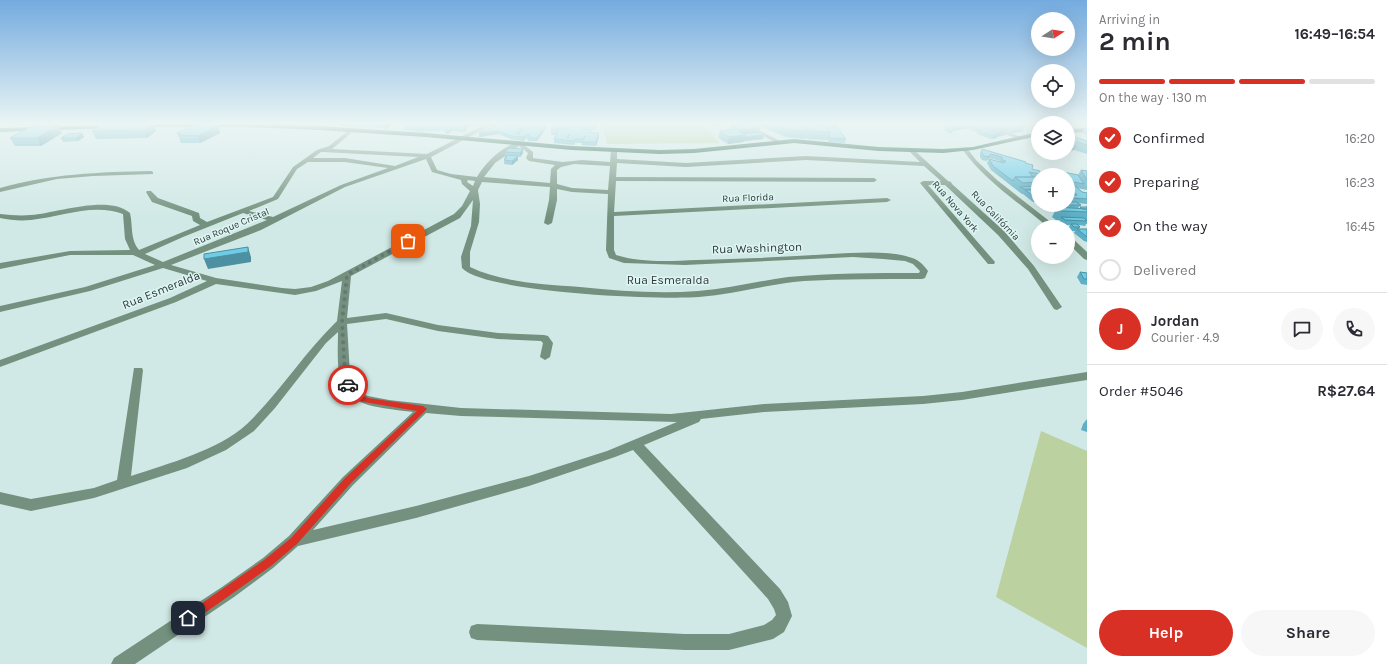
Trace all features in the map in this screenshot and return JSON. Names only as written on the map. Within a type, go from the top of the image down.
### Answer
[{"type":"street","points":[[0,266],[70,253],[136,253],[276,198],[295,168],[314,155]]},
{"type":"street","points":[[410,155],[428,156],[434,171],[450,176],[553,186],[572,190],[612,192]]},
{"type":"street","name":"Rua Esmeralda","points":[[0,364],[173,300],[215,281],[295,292],[313,289],[331,283],[457,216],[466,208],[480,178],[501,155]]},
{"type":"street","points":[[531,155],[529,158],[531,160],[561,164],[614,163],[686,165],[806,158],[927,164]]},
{"type":"street","points":[[611,214],[614,179],[614,155]]},
{"type":"street","name":"Rua Califórnia","points":[[917,155],[949,183],[1001,233],[1031,268],[1057,307]]},
{"type":"street","points":[[969,155],[988,175],[1044,220]]},
{"type":"street","name":"Rua Roque Cristal","points":[[0,309],[87,289],[164,265],[258,228],[344,186],[428,156]]},
{"type":"street","points":[[305,160],[345,160],[395,167]]},
{"type":"street","points":[[548,222],[553,200],[554,169],[561,164]]},
{"type":"street","points":[[0,190],[33,180],[69,175],[151,173]]},
{"type":"street","points":[[465,178],[464,183],[475,191]]},
{"type":"street","points":[[614,179],[874,180]]},
{"type":"street","name":"Rua Nova York","points":[[949,183],[923,183],[991,262]]},
{"type":"street","name":"Rua Esmeralda","points":[[475,191],[477,213],[465,254],[464,262],[466,268],[488,278],[515,284],[569,289],[678,294],[719,291],[773,282],[812,278],[922,276],[924,271],[920,264],[904,257]]},
{"type":"street","points":[[149,192],[155,200],[196,215],[196,219],[206,225]]},
{"type":"street","name":"Rua Florida","points":[[611,214],[887,200]]},
{"type":"street","points":[[0,216],[17,218],[30,217],[94,208],[120,210],[126,213],[129,238],[131,246],[136,253],[164,265],[215,281]]},
{"type":"street","points":[[242,211],[274,220]]},
{"type":"street","name":"Rua Washington","points":[[611,214],[611,253],[613,257],[616,260],[636,263],[855,255],[904,257]]},
{"type":"street","points":[[1075,243],[1087,247]]},
{"type":"street","points":[[1075,246],[1087,257]]},
{"type":"street","points":[[347,275],[342,322],[345,374],[348,387],[354,395],[366,400],[423,409],[633,418],[671,418],[702,416],[764,408],[954,397],[1087,376]]},
{"type":"street","points":[[0,498],[31,505],[94,493],[182,464],[222,447],[250,428],[271,405],[322,341],[342,322],[386,316],[438,328],[498,336],[544,338],[548,343],[545,357]]},
{"type":"street","points":[[123,483],[138,370]]},
{"type":"street","points":[[120,664],[228,592],[268,563],[294,541],[348,481],[423,409]]},
{"type":"street","points":[[294,541],[416,512],[574,468],[702,416]]},
{"type":"street","points":[[476,632],[685,642],[729,642],[767,633],[778,626],[784,616],[782,607],[774,594],[635,444]]},
{"type":"green space","points":[[1041,431],[1087,451],[1087,648],[996,597]]},
{"type":"building","points":[[507,155],[518,156],[512,161],[504,160]]},
{"type":"building","points":[[995,155],[1002,155],[1033,165],[1031,172],[1029,172],[1031,177],[1015,177],[1013,181],[993,166],[989,159],[1004,163],[1006,161],[1002,160],[1002,157]]},
{"type":"building","points":[[1081,170],[1087,171],[1087,180]]},
{"type":"building","points":[[1075,174],[1078,175],[1084,184],[1075,182]]},
{"type":"building","points":[[1015,177],[1031,177],[1031,182],[1023,183]]},
{"type":"building","points":[[1031,186],[1031,189],[1024,189],[1020,187]]},
{"type":"building","points":[[1075,186],[1082,192],[1087,193],[1087,199],[1075,198],[1075,195],[1077,195],[1075,193]]},
{"type":"building","points":[[1025,190],[1031,190],[1031,194]]},
{"type":"building","points":[[1075,202],[1076,202],[1081,205],[1075,205]]},
{"type":"building","points":[[1080,207],[1087,207],[1087,209],[1083,209]]},
{"type":"building","points":[[1075,208],[1087,209],[1087,212],[1075,212]]},
{"type":"building","points":[[1061,217],[1084,218],[1087,221],[1075,220],[1065,220]]},
{"type":"building","points":[[1075,224],[1077,224],[1080,227],[1075,227]]},
{"type":"building","points":[[1077,229],[1087,229],[1087,237]]},
{"type":"building","points":[[248,247],[248,252],[204,259],[204,254]]},
{"type":"building","points":[[1080,272],[1087,273],[1087,279],[1084,279]]},
{"type":"way so far","points":[[348,385],[345,374],[342,322],[347,275],[408,241]]},
{"type":"route","points":[[188,618],[228,592],[268,563],[294,541],[348,481],[423,409],[366,400],[354,395],[348,385]]}]
